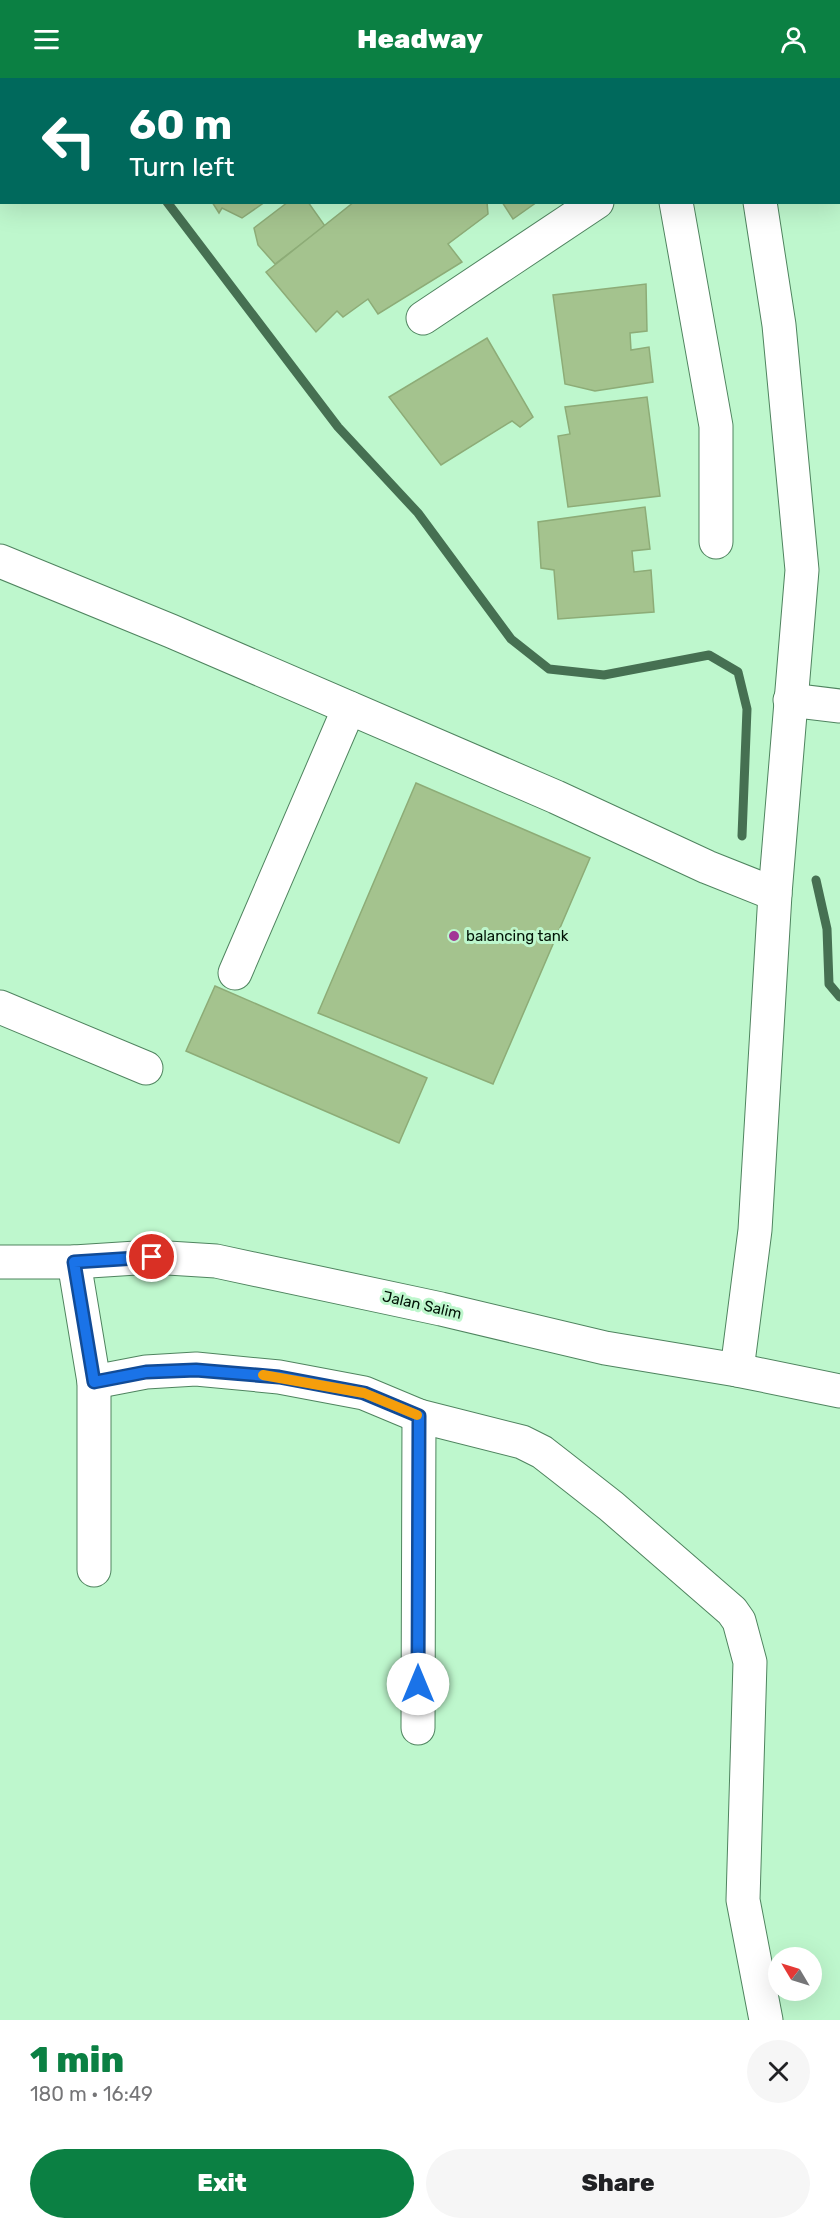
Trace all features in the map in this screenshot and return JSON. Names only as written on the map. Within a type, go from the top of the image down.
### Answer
[{"type":"street","points":[[423,318],[594,204]]},
{"type":"street","points":[[676,204],[716,426],[716,542]]},
{"type":"street","points":[[737,1370],[755,1230],[764,1045],[802,570],[779,325],[760,204]]},
{"type":"street","points":[[0,561],[171,631],[556,797],[707,867],[775,894]]},
{"type":"street","points":[[790,700],[840,706]]},
{"type":"street","points":[[235,973],[349,708]]},
{"type":"street","points":[[0,1007],[146,1068]]},
{"type":"street","name":"Jalan Salim","points":[[0,1262],[74,1262],[152,1257],[216,1261],[441,1309],[605,1348],[737,1370],[840,1391]]},
{"type":"street","points":[[74,1262],[94,1382],[94,1570]]},
{"type":"street","points":[[94,1382],[146,1372],[196,1370],[279,1377],[364,1393],[419,1416],[522,1442],[542,1452],[610,1506],[732,1611],[739,1621],[750,1662],[743,1900],[766,2020]]},
{"type":"street","points":[[418,1728],[419,1416]]},
{"type":"building","points":[[213,204],[262,204],[242,218],[222,208],[219,213]]},
{"type":"building","points":[[285,204],[309,204],[325,226],[275,264],[258,245],[254,228]]},
{"type":"building","points":[[351,204],[487,204],[488,214],[448,244],[462,262],[378,314],[368,299],[343,317],[337,311],[316,332],[266,272]]},
{"type":"building","points":[[503,204],[534,204],[513,219]]},
{"type":"building","points":[[646,284],[647,331],[630,333],[631,350],[649,347],[653,382],[595,391],[565,384],[553,295]]},
{"type":"building","points":[[487,338],[533,417],[520,427],[512,421],[441,465],[389,397]]},
{"type":"building","points":[[647,397],[660,496],[568,507],[558,436],[570,434],[565,407]]},
{"type":"building","points":[[645,507],[650,549],[632,551],[634,572],[651,570],[654,612],[558,619],[554,570],[541,568],[538,522]]},
{"type":"building","name":"balancing tank","points":[[416,783],[590,858],[493,1084],[318,1013]]},
{"type":"building","points":[[215,986],[427,1078],[399,1143],[186,1051]]},
{"type":"waterway","points":[[169,204],[338,427],[418,513],[511,639],[549,669],[604,675],[709,655],[738,672],[747,709],[742,836]]},
{"type":"waterway","points":[[816,880],[827,929],[829,984],[840,997]]},
{"type":"slow traffic","points":[[263,1375],[364,1393],[417,1415]]},
{"type":"place","name":"balancing tank","points":[[454,936]]},
{"type":"route","points":[[152,1257],[74,1262],[94,1382],[146,1372],[196,1370],[279,1377],[364,1393],[419,1416],[418,1684]]}]
